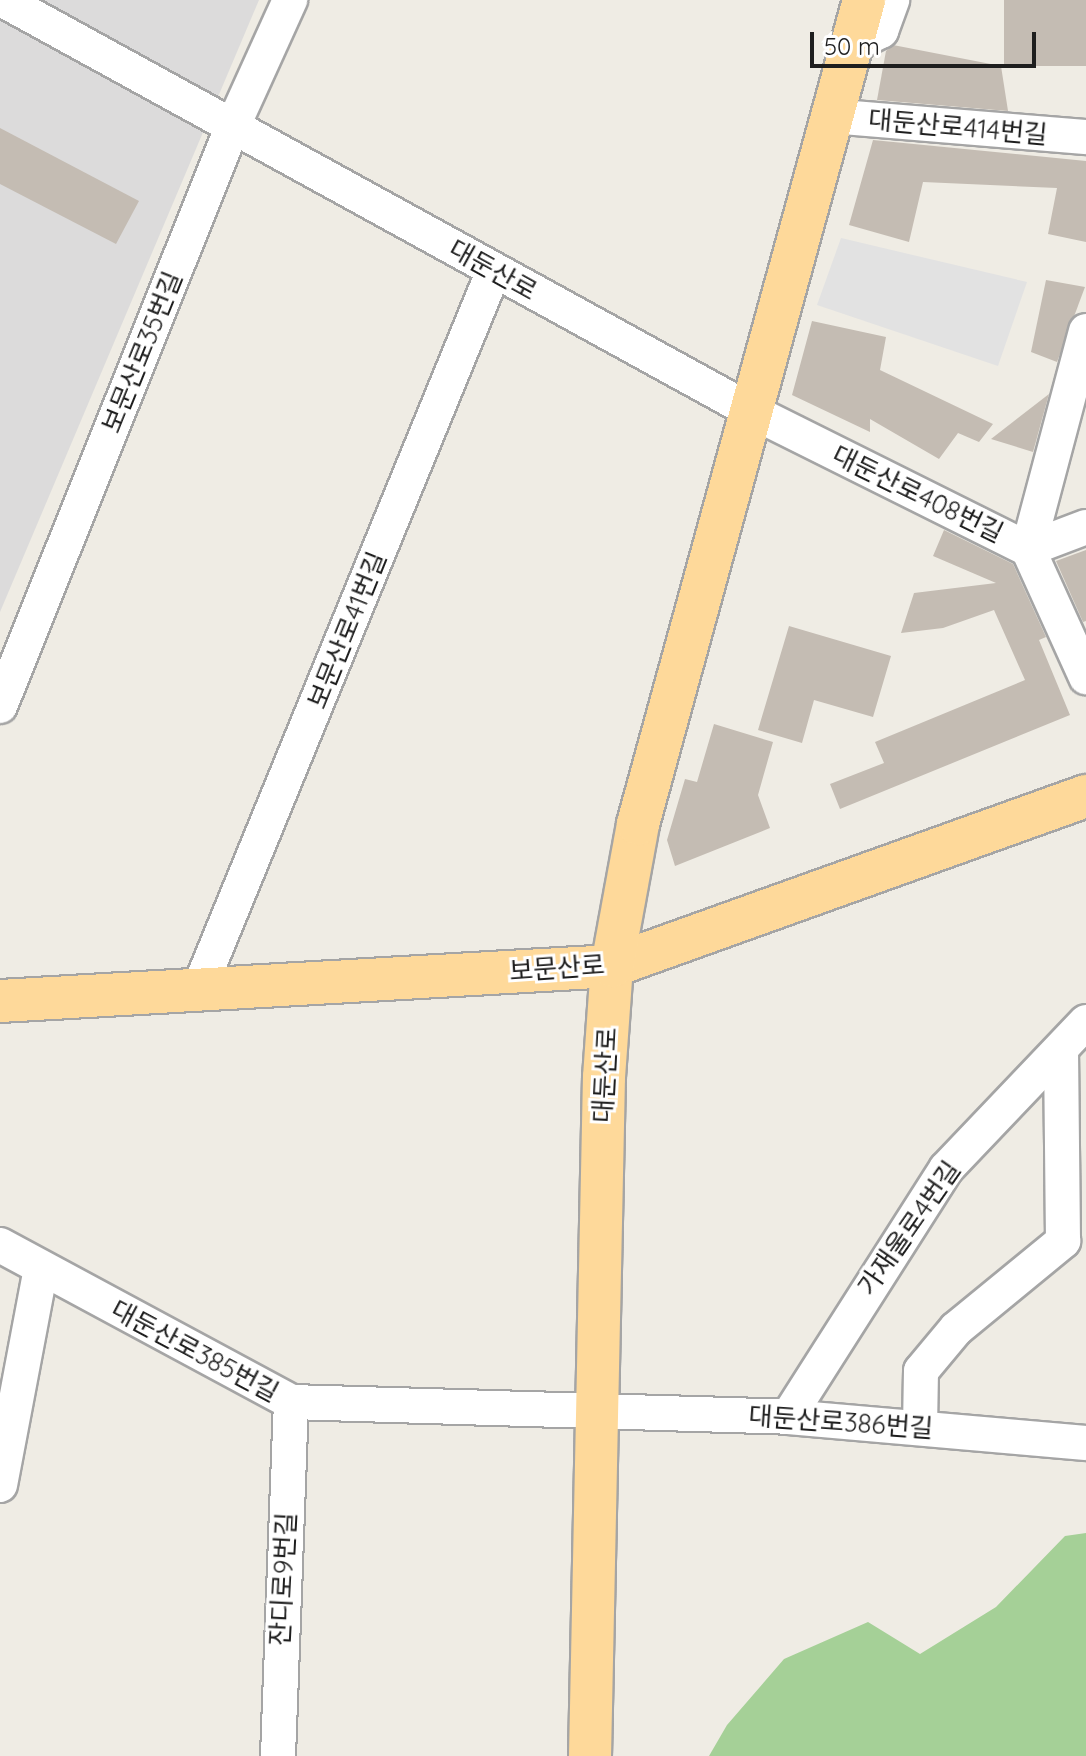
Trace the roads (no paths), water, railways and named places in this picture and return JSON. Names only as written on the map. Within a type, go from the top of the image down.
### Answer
[{"type":"main road","name":"대둔산로","points":[[590,1756],[596,1408],[612,966],[638,824],[864,0]]},
{"type":"main road","name":"보문산로","points":[[0,1001],[612,966],[1086,796]]},
{"type":"street","name":"대둔산로","points":[[3,0],[753,412]]},
{"type":"street","name":"보문산로35번길","points":[[0,706],[232,128],[290,0]]},
{"type":"street","points":[[851,46],[881,31],[892,0]]},
{"type":"street","name":"대둔산로414번길","points":[[830,116],[1086,137]]},
{"type":"street","name":"보문산로41번길","points":[[199,989],[494,270]]},
{"type":"street","points":[[1086,331],[1028,549],[1086,677]]},
{"type":"street","name":"대둔산로408번길","points":[[753,412],[1028,549],[1086,527]]},
{"type":"street","name":"가재울로4번길","points":[[788,1417],[946,1169],[1086,1022]]},
{"type":"street","points":[[920,1428],[921,1371],[956,1329],[1063,1241],[1061,1050]]},
{"type":"street","name":"대둔산로385번길","points":[[0,1245],[291,1402],[596,1408]]},
{"type":"street","points":[[0,1485],[41,1268]]},
{"type":"street","name":"잔디로9번길","points":[[278,1756],[291,1402]]},
{"type":"street","name":"대둔산로386번길","points":[[596,1408],[788,1417],[1086,1443]]}]
